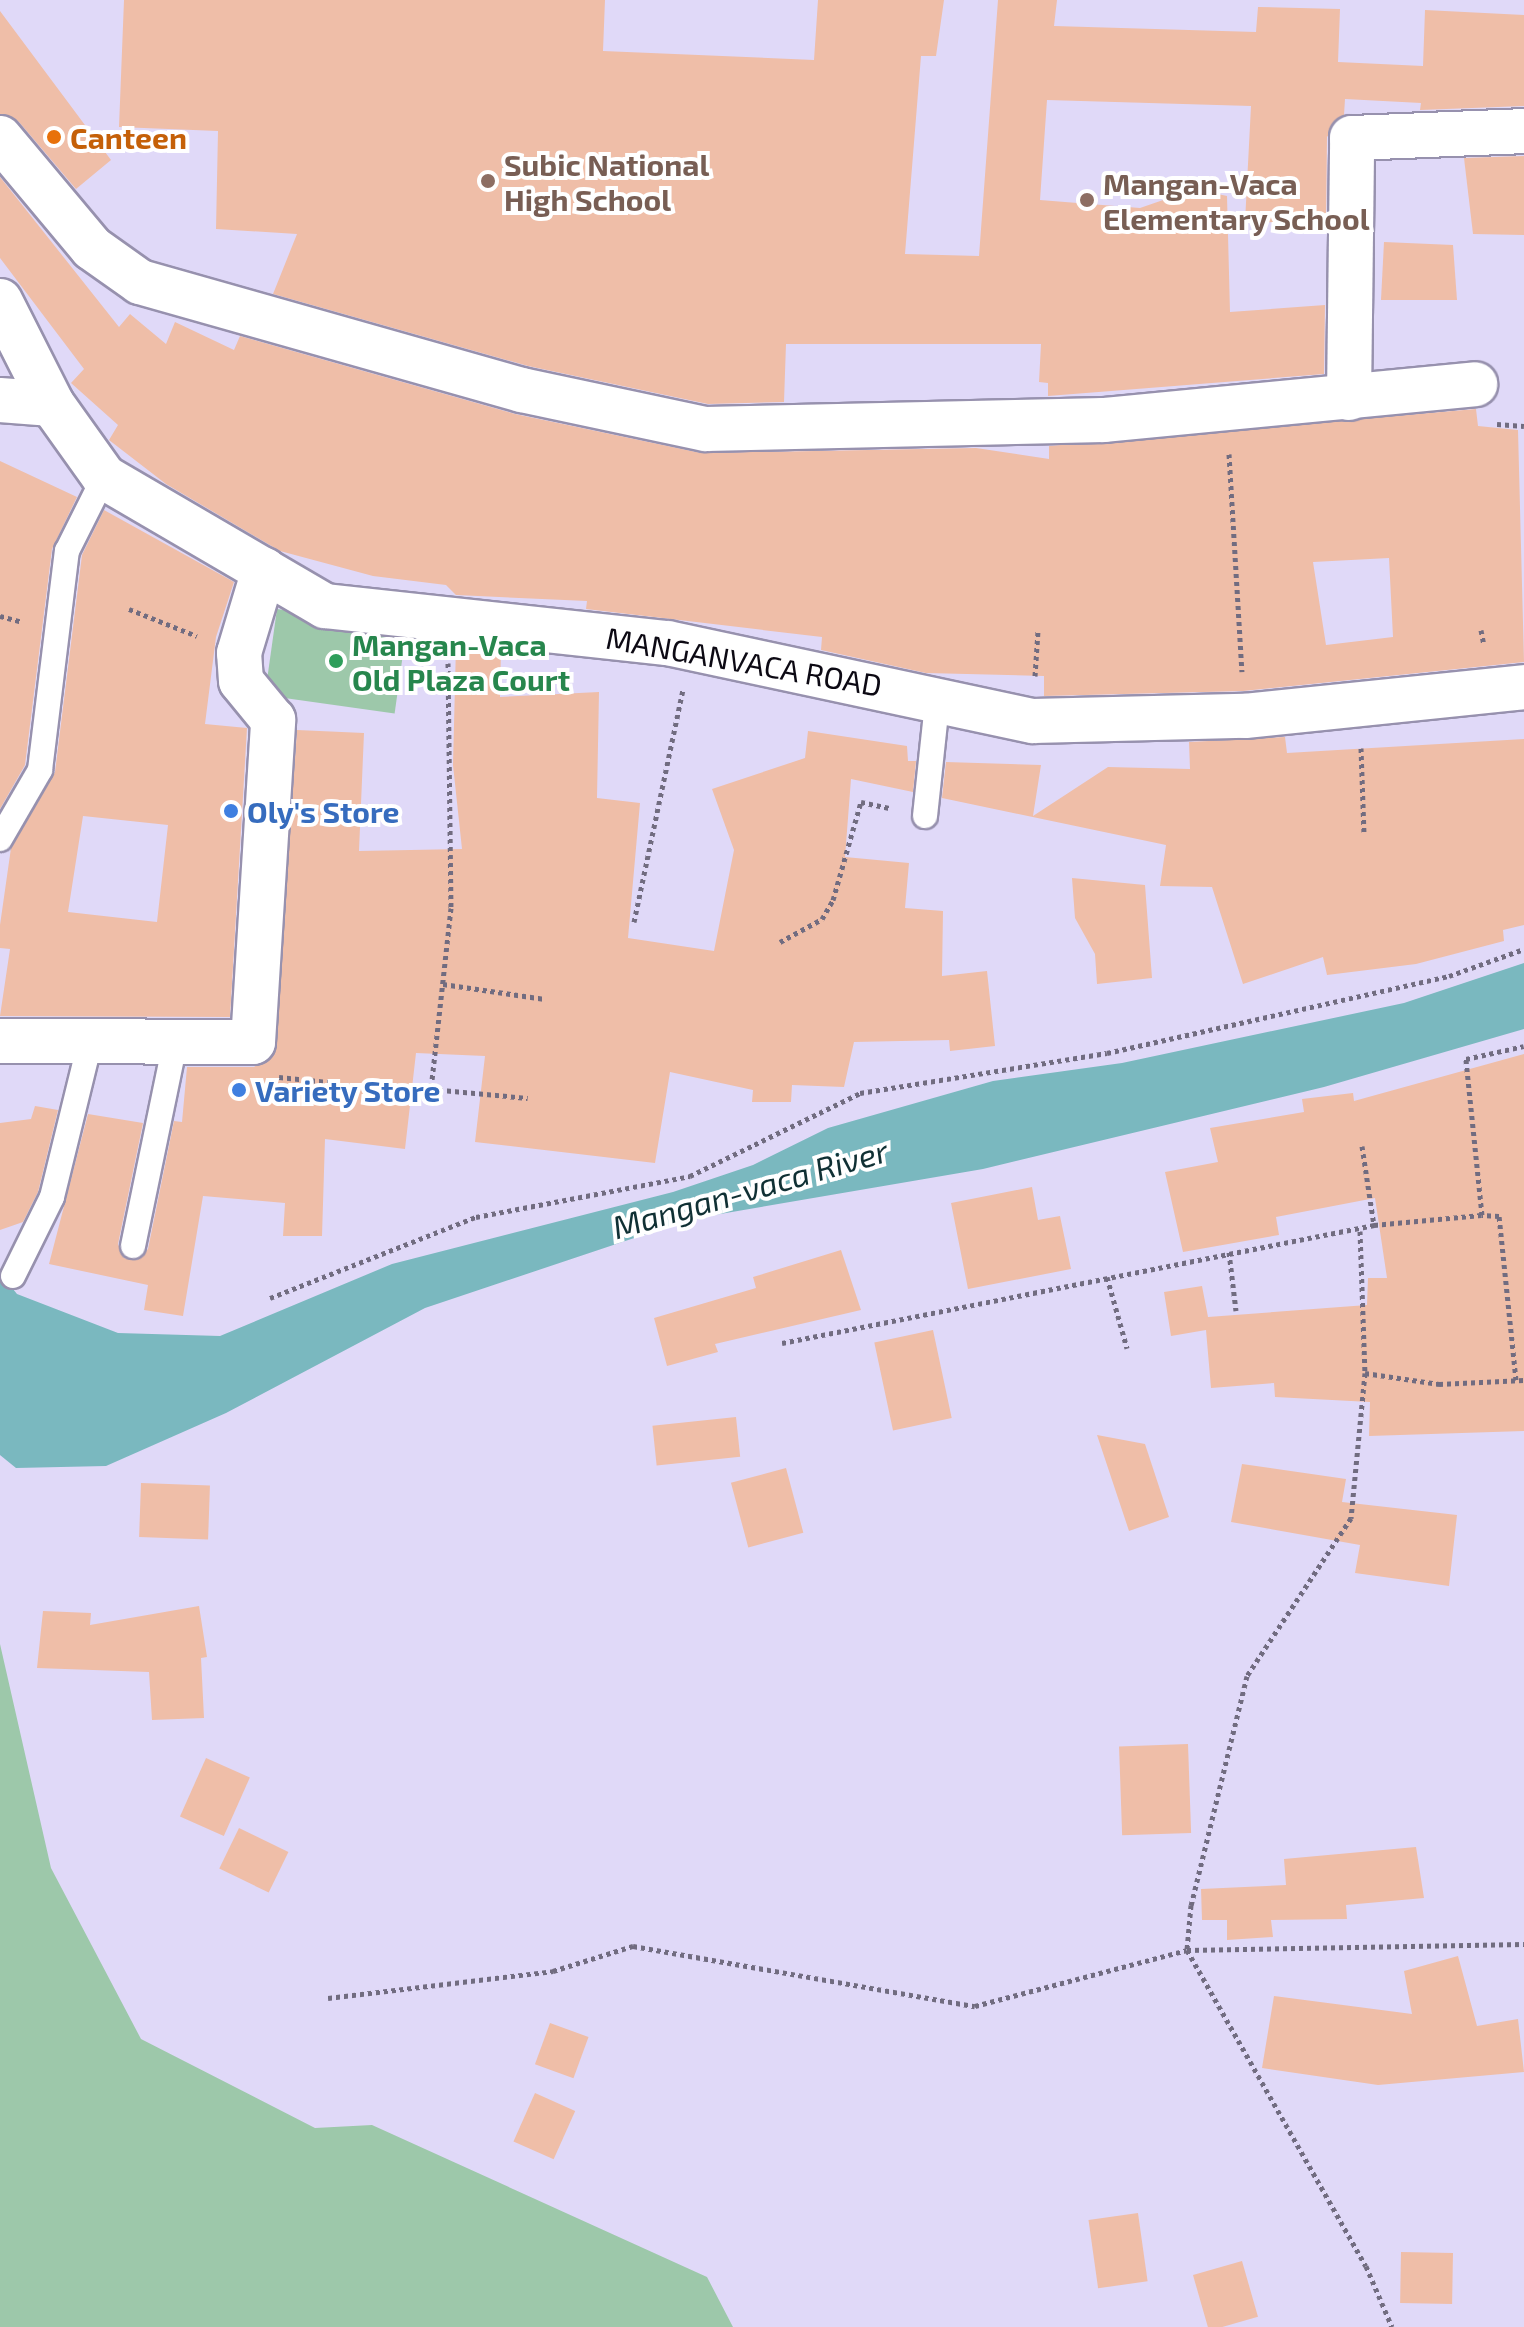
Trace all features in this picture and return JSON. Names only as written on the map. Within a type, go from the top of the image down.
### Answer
[{"type":"street","points":[[1349,398],[1352,138],[1524,131]]},
{"type":"street","points":[[0,138],[92,248],[140,282],[613,413],[706,429],[791,430],[1226,409],[1475,384]]},
{"type":"street","name":"MANGANVACA ROAD","points":[[0,301],[52,404],[104,477],[325,606],[668,643],[938,695],[1033,721],[1245,716],[1359,708],[1524,687]]},
{"type":"street","points":[[0,400],[52,404]]},
{"type":"street","points":[[0,1041],[89,1046],[253,1042],[273,720],[241,681],[239,653],[264,570]]},
{"type":"lane","points":[[0,839],[40,770],[67,551],[104,477]]},
{"type":"lane","points":[[925,816],[938,695]]},
{"type":"lane","points":[[133,1246],[175,1044]]},
{"type":"lane","points":[[13,1276],[52,1197],[89,1046]]},
{"type":"path","points":[[1226,409],[1245,716]]},
{"type":"path","points":[[129,609],[239,653]]},
{"type":"path","points":[[448,618],[451,908],[431,1089],[528,1098]]},
{"type":"path","points":[[634,922],[685,675]]},
{"type":"path","points":[[1359,708],[1364,832]]},
{"type":"path","points":[[780,942],[822,919],[833,900],[861,802]]},
{"type":"path","points":[[270,1298],[476,1217],[690,1176],[860,1093],[1107,1053],[1449,976],[1524,949]]},
{"type":"path","points":[[443,984],[545,999]]},
{"type":"path","points":[[1482,1215],[1466,1059],[1524,1046]]},
{"type":"path","points":[[1362,1146],[1374,1225]]},
{"type":"path","points":[[782,1343],[1229,1252],[1360,1231],[1374,1225],[1482,1215],[1499,1216],[1516,1380]]},
{"type":"path","points":[[1360,1231],[1365,1373],[1351,1518],[1247,1676],[1191,1905],[1187,1950],[1366,2266],[1392,2327]]},
{"type":"path","points":[[1229,1252],[1236,1311]]},
{"type":"path","points":[[1107,1277],[1127,1348]]},
{"type":"path","points":[[1365,1373],[1439,1384],[1524,1380]]},
{"type":"path","points":[[328,1998],[553,1971],[633,1946],[975,2006],[1187,1950],[1524,1944]]},
{"type":"shaded area","name":"Mangan-Vaca Old Plaza Court","points":[[277,609],[407,627],[395,713],[265,695]]},
{"type":"shaded area","points":[[0,1644],[51,1868],[141,2039],[315,2128],[372,2125],[707,2277],[733,2327],[0,2327]]},
{"type":"water","name":"Mangan-vaca River","points":[[1524,963],[1524,1029],[1324,1087],[983,1169],[691,1219],[425,1308],[226,1413],[106,1466],[16,1468],[0,1455],[0,1273],[17,1294],[118,1333],[220,1336],[392,1264],[673,1192],[753,1165],[828,1128],[993,1081],[1122,1063],[1404,1003]]},
{"type":"building","name":"Subic National High School","points":[[124,0],[605,0],[603,51],[814,60],[818,0],[944,0],[936,56],[921,56],[905,254],[979,256],[998,0],[1057,0],[1054,26],[1256,32],[1258,7],[1340,9],[1338,62],[1423,66],[1425,10],[1524,15],[1524,106],[1420,110],[1421,103],[1345,99],[1344,115],[1327,137],[1326,223],[1245,222],[1251,106],[1047,100],[1040,200],[1140,208],[1195,189],[1227,196],[1230,312],[1325,305],[1324,374],[1048,396],[1048,383],[1039,382],[1041,344],[786,344],[784,402],[708,404],[528,366],[273,294],[297,234],[216,229],[218,131],[119,127]]},
{"type":"building","points":[[0,11],[111,160],[76,189],[19,122],[0,114]]},
{"type":"building","points":[[1524,156],[1524,235],[1473,234],[1464,158]]},
{"type":"building","points":[[0,177],[119,327],[130,314],[166,344],[175,322],[234,350],[240,336],[515,414],[701,453],[976,448],[1049,459],[1049,446],[1476,409],[1478,426],[1518,430],[1524,662],[1243,691],[1044,696],[1044,676],[926,673],[821,650],[822,637],[586,609],[587,601],[456,595],[446,585],[373,576],[280,551],[166,484],[109,440],[118,425],[71,383],[84,369],[0,258]],"holes":[[[1389,558],[1393,637],[1326,645],[1313,562]]]},
{"type":"building","points":[[1384,242],[1453,245],[1457,300],[1381,300]]},
{"type":"building","points":[[0,461],[77,497],[52,549],[25,765],[0,809]]},
{"type":"building","points":[[104,510],[234,582],[216,637],[205,724],[247,728],[230,1017],[0,1016],[10,949],[0,948],[0,925],[11,848],[55,772],[82,555]],"holes":[[[83,816],[168,825],[157,922],[68,912]]]},
{"type":"building","points":[[456,645],[501,650],[500,697],[599,692],[597,798],[640,803],[628,938],[714,951],[734,850],[712,789],[805,758],[808,731],[907,746],[908,761],[916,761],[913,792],[851,779],[845,857],[909,863],[905,908],[943,911],[942,976],[987,971],[995,1046],[950,1051],[949,1040],[854,1042],[844,1087],[792,1085],[791,1102],[752,1102],[753,1090],[670,1072],[655,1163],[475,1142],[485,1056],[416,1053],[405,1149],[325,1139],[322,1236],[283,1236],[285,1203],[203,1196],[183,1316],[144,1310],[148,1285],[49,1264],[88,1114],[143,1123],[118,1244],[124,1258],[137,1260],[148,1249],[174,1121],[182,1122],[187,1067],[254,1067],[274,1055],[297,730],[364,733],[359,851],[462,849],[453,765]]},
{"type":"building","points":[[1285,737],[1287,753],[1524,739],[1524,925],[1503,930],[1504,941],[1416,964],[1327,975],[1323,957],[1243,984],[1212,887],[1160,886],[1166,845],[942,798],[946,762],[1041,765],[1033,816],[1108,767],[1190,769],[1189,742]]},
{"type":"building","points":[[1072,878],[1145,885],[1152,978],[1097,984],[1095,954],[1075,918]]},
{"type":"building","points":[[1524,1054],[1524,1431],[1369,1436],[1370,1402],[1275,1397],[1274,1383],[1211,1388],[1206,1330],[1171,1336],[1164,1292],[1202,1286],[1208,1317],[1367,1305],[1368,1278],[1387,1278],[1375,1198],[1276,1217],[1279,1235],[1183,1252],[1165,1172],[1218,1162],[1210,1128],[1304,1112],[1302,1099],[1353,1093],[1354,1101]]},
{"type":"building","points":[[35,1106],[58,1110],[38,1192],[23,1222],[0,1230],[0,1123],[31,1119]]},
{"type":"building","points":[[1032,1187],[1038,1220],[1060,1216],[1071,1269],[968,1289],[951,1203]]},
{"type":"building","points":[[841,1250],[861,1310],[715,1344],[718,1352],[667,1366],[654,1318],[756,1288],[753,1277]]},
{"type":"building","points":[[933,1330],[952,1418],[893,1431],[874,1342]]},
{"type":"building","points":[[736,1417],[740,1457],[657,1466],[652,1426]]},
{"type":"building","points":[[1097,1435],[1145,1444],[1169,1517],[1129,1531]]},
{"type":"building","points":[[1242,1464],[1346,1479],[1342,1502],[1457,1515],[1449,1586],[1355,1573],[1360,1545],[1231,1522]]},
{"type":"building","points":[[786,1468],[803,1533],[748,1547],[731,1483]]},
{"type":"building","points":[[141,1483],[210,1485],[208,1539],[139,1537]]},
{"type":"building","points":[[199,1606],[207,1657],[201,1658],[204,1718],[152,1720],[149,1672],[37,1668],[43,1611],[91,1613],[90,1625]]},
{"type":"building","points":[[1188,1744],[1191,1833],[1122,1835],[1119,1746]]},
{"type":"building","points":[[206,1758],[250,1778],[224,1836],[180,1816]]},
{"type":"building","points":[[239,1828],[288,1852],[269,1893],[219,1868]]},
{"type":"building","points":[[1416,1847],[1424,1898],[1346,1905],[1347,1919],[1271,1920],[1273,1937],[1227,1940],[1227,1920],[1202,1920],[1201,1889],[1286,1885],[1284,1859]]},
{"type":"building","points":[[1458,1956],[1477,2026],[1518,2019],[1524,2072],[1378,2085],[1262,2068],[1274,1996],[1412,2014],[1404,1971]]},
{"type":"building","points":[[550,2023],[589,2037],[573,2078],[535,2064]]},
{"type":"building","points":[[535,2093],[575,2111],[554,2159],[513,2141]]},
{"type":"building","points":[[1138,2213],[1148,2281],[1098,2288],[1088,2220]]},
{"type":"building","points":[[1401,2252],[1453,2253],[1452,2304],[1400,2303]]},
{"type":"building","points":[[1242,2261],[1258,2317],[1222,2327],[1208,2327],[1193,2275]]},
{"type":"place","name":"Canteen","points":[[54,137]]},
{"type":"place","name":"Subic National High School","points":[[488,181]]},
{"type":"place","name":"Mangan-Vaca Elementary School","points":[[1087,200]]},
{"type":"place","name":"Mangan-Vaca Old Plaza Court","points":[[336,661]]},
{"type":"place","name":"Oly's Store","points":[[231,811]]},
{"type":"place","name":"Variety Store","points":[[239,1090]]}]
